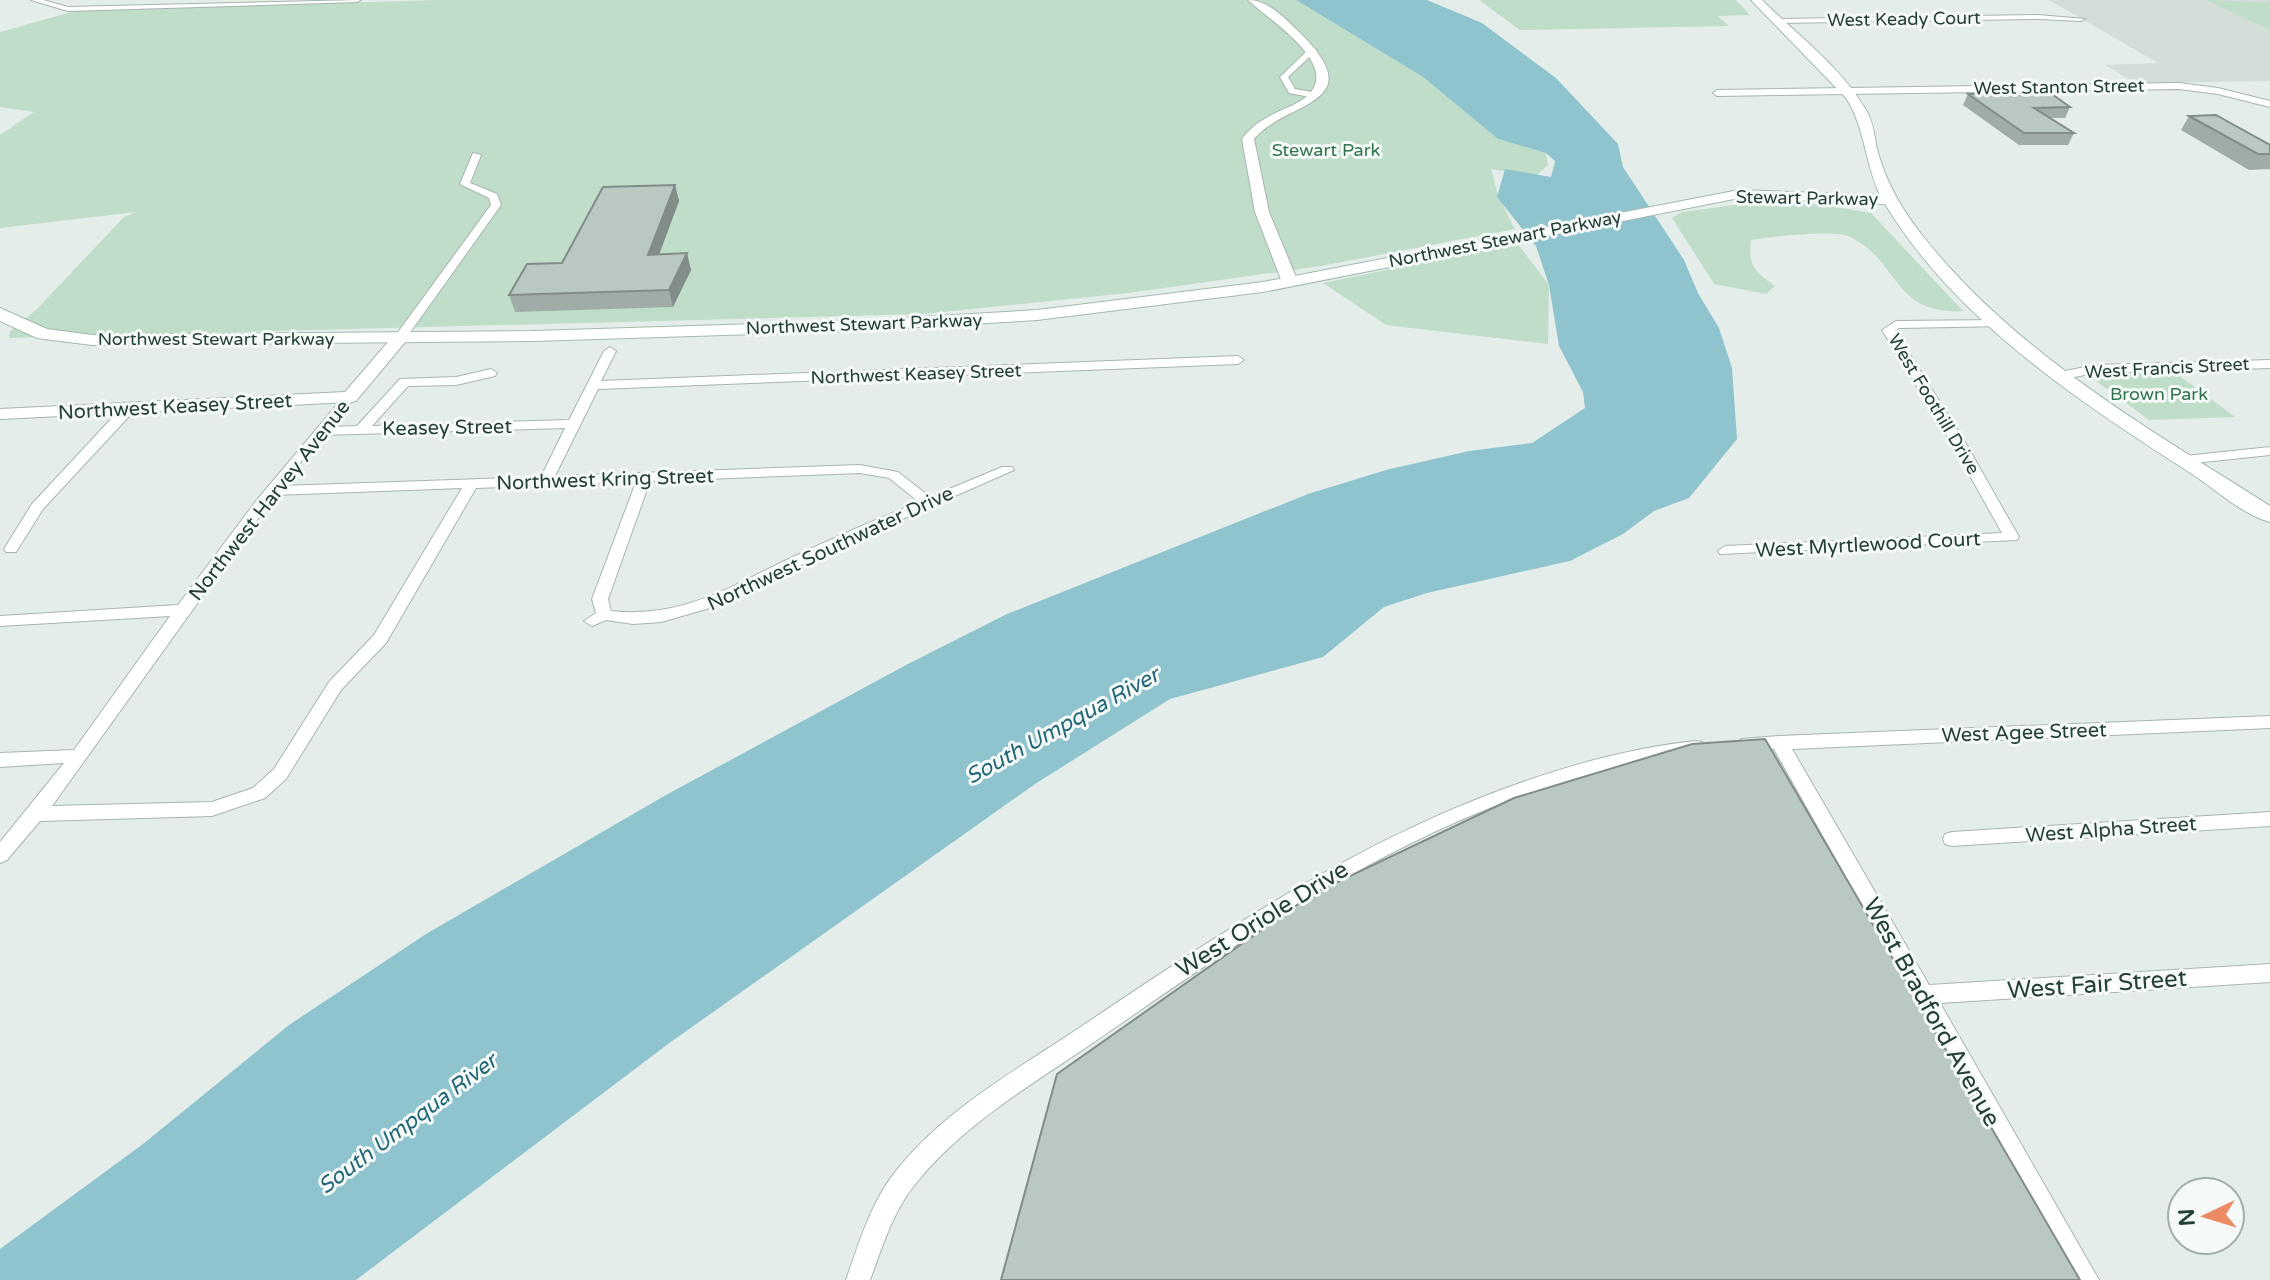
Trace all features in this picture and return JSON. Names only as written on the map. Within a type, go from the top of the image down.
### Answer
[{"type":"main road","points":[[1756,0],[1845,90],[1863,115],[1875,167],[1891,200],[1942,268],[2001,324],[2064,375],[2270,515]]},
{"type":"main road","name":"Stewart Parkway","points":[[1723,196],[1777,193],[1891,200]]},
{"type":"main road","name":"Northwest Stewart Parkway","points":[[0,313],[27,329],[71,340],[400,338],[989,319],[1177,299],[1290,282],[1723,196]]},
{"type":"street","points":[[35,0],[68,9],[357,0]]},
{"type":"street","points":[[1253,0],[1313,50],[1321,85],[1315,95],[1253,131],[1248,139],[1249,158],[1270,238],[1290,282]]},
{"type":"street","name":"West Keady Court","points":[[1776,21],[2081,19]]},
{"type":"street","points":[[1313,50],[1284,77],[1292,91],[1315,95]]},
{"type":"street","name":"West Stanton Street","points":[[1717,93],[2179,86],[2218,91],[2268,105]]},
{"type":"street","name":"Northwest Harvey Avenue","points":[[0,855],[38,814],[272,491],[319,431],[400,338],[496,205],[493,196],[465,184],[476,155]]},
{"type":"street","name":"West Foothill Drive","points":[[2001,324],[1896,325],[1888,330],[1958,442],[2012,537]]},
{"type":"street","points":[[546,480],[610,351]]},
{"type":"street","name":"Northwest Keasey Street","points":[[594,385],[1238,360]]},
{"type":"street","name":"West Francis Street","points":[[2064,375],[2095,369],[2270,364]]},
{"type":"street","points":[[389,382],[456,381],[491,373]]},
{"type":"street","points":[[361,430],[404,382]]},
{"type":"street","name":"Northwest Keasey Street","points":[[0,414],[350,397]]},
{"type":"street","points":[[11,549],[37,507],[129,408]]},
{"type":"street","name":"Keasey Street","points":[[319,431],[575,424]]},
{"type":"street","points":[[2185,460],[2270,451]]},
{"type":"street","name":"Northwest Kring Street","points":[[272,491],[878,470],[893,475],[928,502]]},
{"type":"street","name":"Northwest Southwater Drive","points":[[645,477],[600,599],[598,618],[659,616],[704,607],[928,502],[1007,470]]},
{"type":"street","points":[[38,814],[230,806],[259,793],[280,774],[335,686],[380,639],[471,484]]},
{"type":"street","name":"West Myrtlewood Court","points":[[1725,551],[2012,537]]},
{"type":"street","points":[[0,621],[183,610]]},
{"type":"street","name":"West Agee Street","points":[[1779,742],[2270,722]]},
{"type":"street","name":"West Bradford Avenue","points":[[1779,742],[2087,1280]]},
{"type":"street","name":"West Oriole Drive","points":[[858,1280],[881,1218],[907,1176],[924,1158],[993,1099],[1244,925],[1303,890],[1431,823],[1498,796],[1663,749],[1779,742]]},
{"type":"street","points":[[0,760],[79,756]]},
{"type":"street","name":"West Alpha Street","points":[[1952,839],[2270,819]]},
{"type":"street","name":"West Fair Street","points":[[1924,995],[2270,973]]},
{"type":"shaded area","points":[[2049,0],[2270,0],[2270,81],[2135,83],[2105,65],[2158,63]]},
{"type":"green space","name":"Stewart Park","points":[[438,0],[1296,0],[1423,77],[1498,139],[1546,153],[1548,165],[1536,176],[1491,169],[1498,195],[1515,229],[1321,266],[1128,293],[923,314],[9,338],[10,331],[37,309],[124,217],[136,212],[0,228],[0,135],[34,112],[0,107],[0,32],[75,11]]},
{"type":"green space","points":[[1479,0],[1736,0],[1750,15],[1718,16],[1729,26],[1520,30]]},
{"type":"green space","points":[[2206,0],[2270,3],[2270,30]]},
{"type":"green space","points":[[1764,201],[1824,205],[1871,213],[1963,311],[1940,310],[1909,296],[1866,247],[1842,235],[1802,234],[1751,240],[1754,267],[1775,286],[1766,294],[1714,284],[1672,218],[1682,212]]},
{"type":"green space","points":[[1517,243],[1549,285],[1548,344],[1386,325],[1323,283]]},
{"type":"green space","name":"Brown Park","points":[[2169,368],[2235,417],[2149,420],[2083,371]]},
{"type":"water","name":"South Umpqua River","points":[[1296,0],[1427,0],[1482,23],[1556,78],[1618,144],[1623,167],[1684,260],[1698,293],[1719,328],[1732,368],[1737,439],[1689,498],[1654,511],[1623,534],[1570,561],[1427,593],[1384,607],[1323,657],[1170,699],[1035,784],[668,1044],[356,1280],[0,1280],[0,1249],[143,1144],[289,1025],[426,934],[666,795],[1007,614],[1308,494],[1386,470],[1469,451],[1532,443],[1585,408],[1583,392],[1559,346],[1549,285],[1536,246],[1497,197],[1505,169],[1551,177],[1555,161],[1546,153],[1498,139],[1423,77]]},
{"type":"building","points":[[2049,92],[2070,107],[2034,108],[2074,133],[2024,133],[1968,94]]},
{"type":"building","points":[[2216,115],[2270,145],[2270,154],[2258,154],[2189,116]]},
{"type":"building","points":[[675,185],[648,255],[687,253],[669,290],[509,295],[527,264],[562,263],[603,187]]},
{"type":"building","points":[[1765,739],[2080,1280],[1001,1280],[1057,1074],[1314,893],[1514,798],[1692,744]]}]
